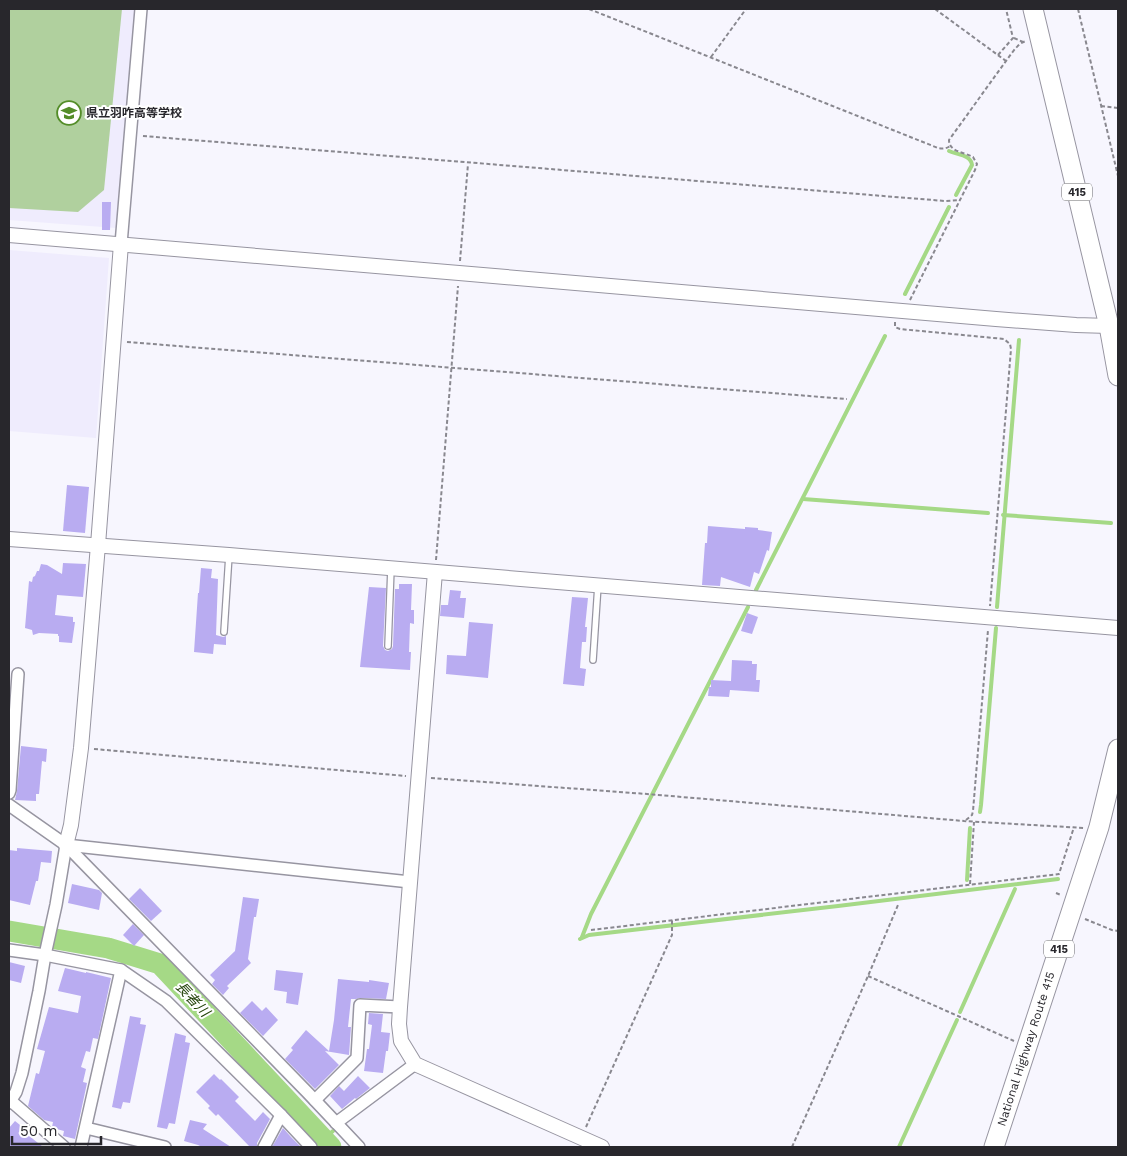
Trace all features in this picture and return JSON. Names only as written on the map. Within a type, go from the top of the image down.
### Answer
[{"type":"highway","name":"415","points":[[1033,9],[1032,39],[1108,326],[1118,376]]},
{"type":"highway","name":"National Highway Route 415","points":[[994,1147],[1098,830],[1118,749]]},
{"type":"street","points":[[64,1147],[9,1101],[16,1092],[22,1073],[39,991],[71,825],[81,748],[141,9]]},
{"type":"street","points":[[9,235],[1076,325],[1108,326]]},
{"type":"street","points":[[9,538],[1118,628]]},
{"type":"street","points":[[435,572],[400,1007],[401,1041],[415,1064],[602,1147]]},
{"type":"street","points":[[9,793],[18,674]]},
{"type":"street","points":[[9,805],[66,845],[359,1147]]},
{"type":"street","points":[[66,845],[410,882]]},
{"type":"street","points":[[9,950],[121,970],[166,1001],[312,1147]]},
{"type":"street","points":[[82,1147],[121,970]]},
{"type":"street","points":[[315,1100],[358,1058],[360,1005],[400,1007]]},
{"type":"street","points":[[336,1123],[415,1064]]},
{"type":"street","points":[[264,1147],[282,1115]]},
{"type":"street","points":[[86,1128],[166,1147]]},
{"type":"lane","points":[[224,632],[229,555]]},
{"type":"lane","points":[[388,646],[391,568]]},
{"type":"lane","points":[[593,660],[598,585]]},
{"type":"path","points":[[588,9],[938,148],[942,149],[950,146]]},
{"type":"path","points":[[711,57],[746,9]]},
{"type":"path","points":[[935,9],[1006,61]]},
{"type":"path","points":[[1006,9],[1013,38]]},
{"type":"path","points":[[1078,9],[1118,176]]},
{"type":"path","points":[[998,55],[1013,38]]},
{"type":"path","points":[[1013,38],[1032,39]]},
{"type":"path","points":[[964,821],[972,815],[973,811],[1011,350],[1010,344],[1004,339],[900,329],[895,327],[895,322],[977,164],[973,157],[954,150],[950,146],[949,140],[1016,48],[1032,39]]},
{"type":"path","points":[[1101,106],[1118,108]]},
{"type":"path","points":[[130,135],[945,201],[960,200]]},
{"type":"path","points":[[435,572],[468,163]]},
{"type":"path","points":[[113,341],[847,399]]},
{"type":"path","points":[[81,748],[418,777],[657,794],[964,821],[1098,830]]},
{"type":"path","points":[[970,884],[974,821]]},
{"type":"path","points":[[591,930],[1060,874],[1074,827]]},
{"type":"path","points":[[792,1147],[898,905]]},
{"type":"path","points":[[1071,914],[1118,932]]},
{"type":"path","points":[[581,1138],[672,935],[672,920]]},
{"type":"path","points":[[868,976],[1027,1047]]},
{"type":"shaded area","name":"県立羽咋高等学校","points":[[9,9],[138,9],[121,218],[117,220],[116,228],[9,220]]},
{"type":"shaded area","points":[[9,250],[109,258],[96,438],[9,431]]},
{"type":"green space","name":"県立羽咋高等学校","points":[[9,9],[122,9],[104,190],[78,212],[9,208]]},
{"type":"building","points":[[102,202],[111,202],[110,230],[102,230]]},
{"type":"building","points":[[67,485],[89,487],[85,533],[63,531]]},
{"type":"building","points":[[708,526],[745,529],[745,527],[758,528],[758,530],[772,532],[769,551],[767,550],[759,574],[754,572],[750,587],[721,577],[720,586],[702,585]]},
{"type":"building","points":[[63,563],[86,564],[83,597],[57,595],[55,615],[73,617],[73,622],[75,622],[72,643],[59,642],[58,634],[39,633],[33,635],[32,630],[25,628],[29,581],[32,582],[41,564],[47,565],[62,574]]},
{"type":"building","points":[[201,568],[212,569],[211,578],[218,579],[216,635],[226,636],[226,645],[214,644],[213,654],[194,652]]},
{"type":"building","points":[[399,584],[412,584],[411,610],[414,610],[414,624],[410,623],[410,670],[360,667],[369,587],[386,588],[383,646],[388,651],[393,646],[395,589],[399,589]]},
{"type":"building","points":[[450,590],[461,591],[460,598],[466,598],[464,618],[440,616],[441,605],[448,605]]},
{"type":"building","points":[[572,597],[588,598],[585,627],[587,627],[586,642],[582,642],[580,668],[586,669],[584,686],[563,684]]},
{"type":"building","points":[[747,613],[758,617],[752,634],[741,631]]},
{"type":"building","points":[[469,622],[493,624],[488,678],[446,674],[447,655],[466,656]]},
{"type":"building","points":[[732,660],[752,661],[752,664],[757,664],[756,680],[760,680],[759,692],[730,690],[729,697],[708,696],[711,680],[731,681]]},
{"type":"building","points":[[21,746],[47,749],[46,762],[42,761],[39,794],[36,794],[36,801],[15,800]]},
{"type":"building","points":[[17,848],[52,851],[51,863],[41,862],[38,881],[36,881],[30,905],[9,900],[9,850],[17,851]]},
{"type":"building","points":[[72,884],[99,890],[102,893],[99,910],[68,903]]},
{"type":"building","points":[[140,888],[162,911],[151,921],[129,899]]},
{"type":"building","points":[[243,897],[259,899],[256,917],[254,917],[248,959],[251,963],[227,986],[229,988],[223,995],[212,984],[215,980],[210,975],[235,951]]},
{"type":"building","points":[[133,924],[144,935],[134,946],[123,935]]},
{"type":"building","points":[[9,962],[25,966],[21,983],[9,980]]},
{"type":"building","points":[[65,968],[111,978],[98,1039],[93,1038],[90,1052],[86,1051],[81,1067],[86,1069],[83,1082],[87,1083],[75,1139],[63,1136],[64,1131],[53,1128],[53,1122],[44,1120],[28,1106],[36,1073],[39,1074],[45,1051],[37,1049],[49,1007],[78,1013],[81,996],[58,991]]},
{"type":"building","points":[[276,970],[303,973],[298,1005],[286,1003],[287,992],[274,990]]},
{"type":"building","points":[[338,979],[389,983],[386,999],[351,999],[348,1027],[351,1027],[349,1055],[325,1051],[339,1065],[315,1089],[285,1059],[293,1050],[291,1048],[306,1030],[329,1051]]},
{"type":"building","points":[[252,1001],[262,1011],[266,1007],[278,1020],[263,1036],[240,1013]]},
{"type":"building","points":[[369,1013],[383,1014],[381,1032],[390,1033],[383,1073],[364,1071],[372,1025],[368,1024]]},
{"type":"building","points":[[130,1016],[141,1018],[140,1024],[146,1025],[130,1103],[123,1102],[121,1109],[112,1107]]},
{"type":"building","points":[[175,1033],[186,1036],[185,1042],[190,1043],[175,1124],[169,1123],[167,1129],[157,1127]]},
{"type":"building","points":[[214,1074],[239,1097],[235,1101],[255,1121],[263,1112],[270,1119],[257,1143],[257,1147],[250,1147],[218,1114],[216,1116],[208,1108],[210,1106],[196,1092]]},
{"type":"building","points":[[358,1076],[370,1088],[342,1109],[330,1096],[339,1086],[344,1091]]},
{"type":"building","points":[[190,1120],[207,1124],[203,1129],[231,1147],[202,1147],[184,1141]]},
{"type":"building","points":[[15,1121],[25,1129],[23,1131],[43,1147],[9,1147],[9,1128]]},
{"type":"building","points":[[283,1128],[291,1137],[301,1147],[272,1147]]},
{"type":"waterway","points":[[949,151],[967,157],[972,165],[956,195]]},
{"type":"waterway","points":[[905,294],[949,207]]},
{"type":"waterway","points":[[756,590],[885,336]]},
{"type":"waterway","points":[[997,607],[1019,340]]},
{"type":"waterway","points":[[803,499],[988,513]]},
{"type":"waterway","points":[[1003,515],[1111,523]]},
{"type":"waterway","points":[[582,937],[591,914],[748,607]]},
{"type":"waterway","points":[[980,812],[996,628]]},
{"type":"waterway","points":[[967,880],[970,828]]},
{"type":"waterway","points":[[580,939],[589,935],[1058,879]]},
{"type":"waterway","points":[[960,1012],[1015,889]]},
{"type":"waterway","name":"長者川","points":[[9,931],[108,948],[160,964],[331,1147]]},
{"type":"waterway","points":[[899,1147],[957,1020]]},
{"type":"waterway","points":[[324,1139],[333,1131]]},
{"type":"place","name":"県立羽咋高等学校","points":[[69,113]]}]
